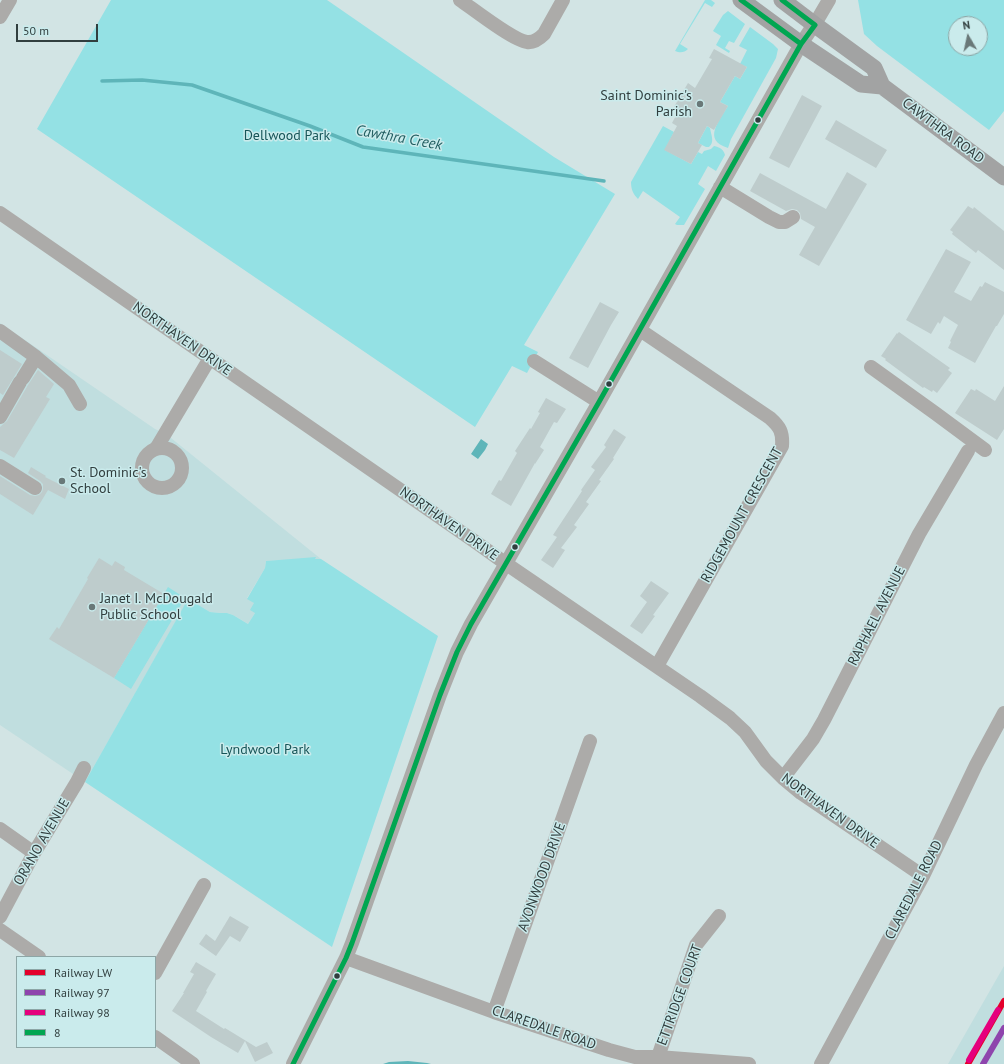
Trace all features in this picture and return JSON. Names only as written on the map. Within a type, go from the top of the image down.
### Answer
[{"type":"main road","points":[[741,0],[861,84],[882,86]]},
{"type":"main road","name":"CAWTHRA ROAD","points":[[782,0],[874,68],[882,86],[1004,177]]},
{"type":"street","points":[[0,17],[10,0]]},
{"type":"street","points":[[460,0],[516,39],[528,42],[540,39],[563,0]]},
{"type":"street","points":[[292,1064],[346,958],[440,695],[457,652],[471,624],[802,44],[829,0]]},
{"type":"street","points":[[720,188],[779,222],[785,222],[793,216]]},
{"type":"street","name":"NORTHAVEN DRIVE","points":[[0,213],[477,542],[505,563],[657,666],[730,718],[745,732],[766,760],[783,778],[801,793],[923,876]]},
{"type":"street","name":"RIDGEMOUNT CRESCENT","points":[[640,330],[770,418],[777,424],[783,438],[782,446],[657,666]]},
{"type":"street","points":[[0,331],[36,357],[69,385],[80,404]]},
{"type":"street","points":[[0,417],[36,357]]},
{"type":"street","points":[[166,433],[182,464],[181,474],[173,485],[159,488],[147,481],[143,475],[143,461],[147,455],[157,447],[210,358]]},
{"type":"street","points":[[534,361],[599,402]]},
{"type":"street","points":[[871,367],[985,450]]},
{"type":"street","points":[[155,449],[169,449],[179,458]]},
{"type":"street","name":"RAPHAEL AVENUE","points":[[783,778],[817,733],[919,534],[968,451]]},
{"type":"street","points":[[0,466],[35,488]]},
{"type":"street","name":"CLAREDALE ROAD","points":[[821,1064],[923,876],[976,765],[1004,713]]},
{"type":"street","name":"AVONWOOD DRIVE","points":[[494,1012],[590,741]]},
{"type":"street","name":"ORANO AVENUE","points":[[0,917],[34,853],[84,768]]},
{"type":"street","points":[[0,829],[34,853]]},
{"type":"street","points":[[156,971],[204,885]]},
{"type":"street","name":"ETTRIDGE COURT","points":[[658,1057],[696,946],[718,916]]},
{"type":"street","points":[[0,930],[38,956]]},
{"type":"street","name":"CLAREDALE ROAD","points":[[346,958],[494,1012],[609,1050],[635,1057],[658,1057],[749,1064]]},
{"type":"street","points":[[156,1038],[193,1064]]},
{"type":"shaded area","name":"Janet I. McDougald Public School","points":[[0,323],[155,429],[166,434],[321,559],[266,561],[265,568],[247,598],[255,603],[255,613],[248,624],[227,613],[210,612],[188,600],[85,782],[0,725]]},
{"type":"shaded area","points":[[481,439],[488,444],[478,459],[471,454]]},
{"type":"shaded area","points":[[1004,966],[1004,1064],[948,1064]]},
{"type":"shaded area","points":[[408,1061],[431,1064],[383,1064],[389,1062]]},
{"type":"green space","name":"Dellwood Park","points":[[111,0],[327,0],[554,157],[615,194],[524,345],[538,352],[527,373],[512,366],[475,427],[37,129]]},
{"type":"green space","points":[[705,0],[711,0],[715,3],[712,7],[705,3],[680,44],[688,49],[682,52],[675,51]]},
{"type":"green space","points":[[858,0],[1004,0],[1004,111],[989,130],[877,46],[864,34]]},
{"type":"green space","points":[[728,11],[745,24],[734,43],[729,41],[725,48],[730,51],[729,53],[716,45],[721,36],[713,31],[723,15]]},
{"type":"green space","points":[[750,27],[778,49],[776,58],[731,139],[728,148],[720,145],[714,135],[717,124],[728,106],[720,102],[735,76],[740,79],[747,67],[740,64],[747,50],[739,46]]},
{"type":"green space","points":[[663,126],[674,132],[665,150],[691,164],[698,152],[702,154],[704,151],[711,149],[714,146],[721,149],[725,155],[716,171],[708,166],[698,184],[705,189],[684,225],[675,224],[680,217],[643,191],[638,199],[631,187],[631,182]]},
{"type":"green space","points":[[707,126],[710,128],[712,138],[712,143],[709,147],[698,143]]},
{"type":"green space","name":"Lyndwood Park","points":[[316,557],[315,559],[321,559],[438,636],[332,947],[85,782],[188,599],[210,612],[227,613],[248,624],[255,613],[250,610],[254,603],[247,599],[265,568],[266,561]]},
{"type":"green space","points":[[168,587],[185,598],[131,689],[114,678]]},
{"type":"building","name":"Saint Dominic's Parish","points":[[714,49],[747,67],[740,79],[735,76],[720,102],[728,106],[714,130],[707,126],[698,143],[702,145],[691,164],[664,150],[677,126],[672,123],[679,110],[674,107],[688,83],[695,88],[712,59],[709,58]]},
{"type":"building","points":[[802,95],[822,106],[789,168],[769,158]]},
{"type":"building","points":[[836,120],[887,150],[876,168],[825,139]]},
{"type":"building","points":[[847,172],[867,184],[819,266],[799,255],[815,227],[801,219],[800,213],[797,210],[792,209],[786,211],[750,191],[760,173],[826,209]]},
{"type":"building","points":[[968,206],[973,209],[974,207],[1004,231],[1004,270],[978,250],[976,253],[952,234],[953,232],[950,230]]},
{"type":"building","points":[[946,249],[971,262],[954,292],[971,301],[980,286],[982,287],[985,282],[1004,292],[1004,314],[975,363],[948,348],[958,325],[944,316],[940,324],[938,322],[931,334],[906,320]]},
{"type":"building","points":[[600,302],[619,312],[588,368],[569,358]]},
{"type":"building","points":[[899,332],[950,368],[948,370],[952,373],[937,393],[933,390],[932,392],[924,387],[923,388],[881,356]]},
{"type":"building","points":[[0,350],[22,364],[3,395],[0,393]]},
{"type":"building","points":[[38,370],[54,384],[46,397],[50,399],[14,458],[0,450],[0,427],[7,421]]},
{"type":"building","points":[[1004,386],[1004,429],[997,440],[955,413],[971,389],[975,391],[976,389],[995,401]]},
{"type":"building","points":[[546,398],[566,409],[557,423],[554,422],[540,447],[544,450],[511,506],[491,494],[499,480],[501,481],[517,453],[515,451],[530,428],[531,429]]},
{"type":"building","points":[[614,429],[626,437],[613,458],[614,459],[599,480],[601,481],[586,502],[589,504],[574,525],[577,527],[561,548],[565,550],[553,568],[541,560],[557,537],[553,535],[595,470],[591,467],[606,447],[604,445]]},
{"type":"building","points":[[31,467],[46,476],[45,477],[69,489],[65,499],[48,490],[33,515],[0,494],[0,476],[30,495],[39,495],[42,492],[43,484],[28,473]]},
{"type":"building","points":[[99,558],[112,566],[115,561],[125,567],[124,570],[164,594],[114,678],[49,639],[57,627],[59,629]]},
{"type":"building","points":[[651,581],[669,593],[653,615],[655,616],[642,634],[630,626],[647,602],[640,596]]},
{"type":"building","points":[[230,916],[249,927],[240,942],[230,936],[216,956],[199,944],[206,934],[215,941]]},
{"type":"building","points":[[196,962],[216,974],[196,1011],[256,1047],[267,1042],[273,1053],[255,1062],[245,1041],[238,1053],[172,1011],[194,974],[190,972]]},
{"type":"waterway","name":"Cawthra Creek","points":[[102,81],[142,80],[192,85],[310,126],[363,147],[604,181]]},
{"type":"rail line","name":"LW","points":[[968,1064],[1004,1001]]},
{"type":"rail line","name":"98","points":[[969,1060],[998,1010]]},
{"type":"rail line","name":"97","points":[[983,1064],[1004,1028]]},
{"type":"transit line","name":"8","points":[[741,0],[801,44]]},
{"type":"transit line","name":"8","points":[[293,1064],[346,958],[440,695],[457,652],[471,624],[599,402],[801,44],[815,25],[782,0]]},
{"type":"place","name":"Saint Dominic's Parish","points":[[700,104]]},
{"type":"place","name":"St. Dominic's School","points":[[62,481]]},
{"type":"place","name":"Janet I. McDougald Public School","points":[[92,607]]}]
